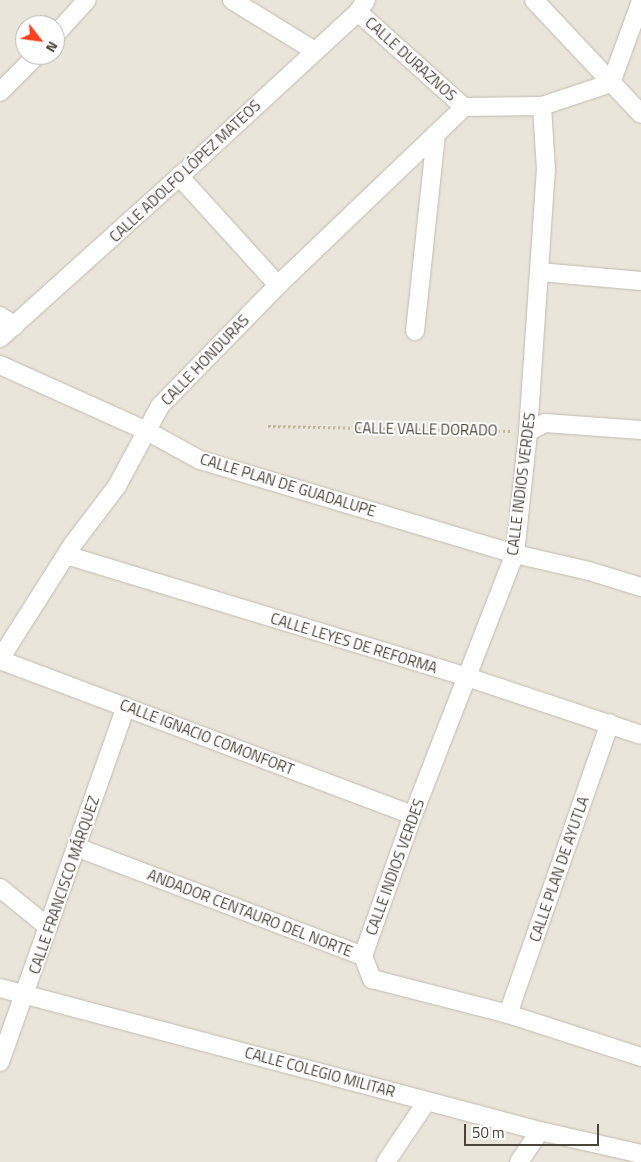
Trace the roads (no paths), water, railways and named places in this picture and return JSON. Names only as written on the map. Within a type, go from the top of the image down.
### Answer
[{"type":"street","points":[[65,24],[87,0]]},
{"type":"street","points":[[232,0],[315,51]]},
{"type":"street","points":[[534,0],[641,114]]},
{"type":"street","points":[[611,83],[641,1]]},
{"type":"street","name":"CALLE ADOLFO LÓPEZ MATEOS","points":[[0,338],[179,176],[362,6]]},
{"type":"street","name":"CALLE DURAZNOS","points":[[362,6],[464,106],[542,106],[611,83]]},
{"type":"street","points":[[0,92],[27,65]]},
{"type":"street","name":"CALLE HONDURAS","points":[[0,659],[66,555],[117,486],[146,431],[166,399],[278,285],[464,106]]},
{"type":"street","name":"CALLE INDIOS VERDES","points":[[363,956],[413,815],[516,554],[528,432],[546,170],[542,106]]},
{"type":"street","points":[[415,331],[436,134]]},
{"type":"street","points":[[179,176],[278,285]]},
{"type":"street","points":[[540,272],[641,280]]},
{"type":"street","points":[[0,316],[15,326]]},
{"type":"street","name":"CALLE PLAN DE GUADALUPE","points":[[0,365],[146,431],[200,460],[516,554],[590,571],[641,587]]},
{"type":"street","points":[[528,432],[545,423],[641,430]]},
{"type":"street","name":"CALLE LEYES DE REFORMA","points":[[66,555],[467,677],[610,723],[641,735]]},
{"type":"street","name":"CALLE PLAN DE GUADALUPE","points":[[590,571],[641,574]]},
{"type":"street","name":"CALLE IGNACIO COMONFORT","points":[[0,659],[413,815]]},
{"type":"street","name":"CALLE FRANCISCO MÁRQUEZ","points":[[0,1062],[26,994],[48,926],[126,707]]},
{"type":"street","name":"CALLE PLAN DE AYUTLA","points":[[508,1014],[610,723]]},
{"type":"street","name":"ANDADOR CENTAURO DEL NORTE","points":[[76,847],[363,956],[372,979],[508,1014],[641,1057]]},
{"type":"street","points":[[0,888],[48,926]]},
{"type":"street","name":"CALLE COLEGIO MILITAR","points":[[0,988],[540,1131],[641,1154]]},
{"type":"street","points":[[386,1162],[427,1101]]},
{"type":"street","points":[[519,1162],[540,1131]]}]
